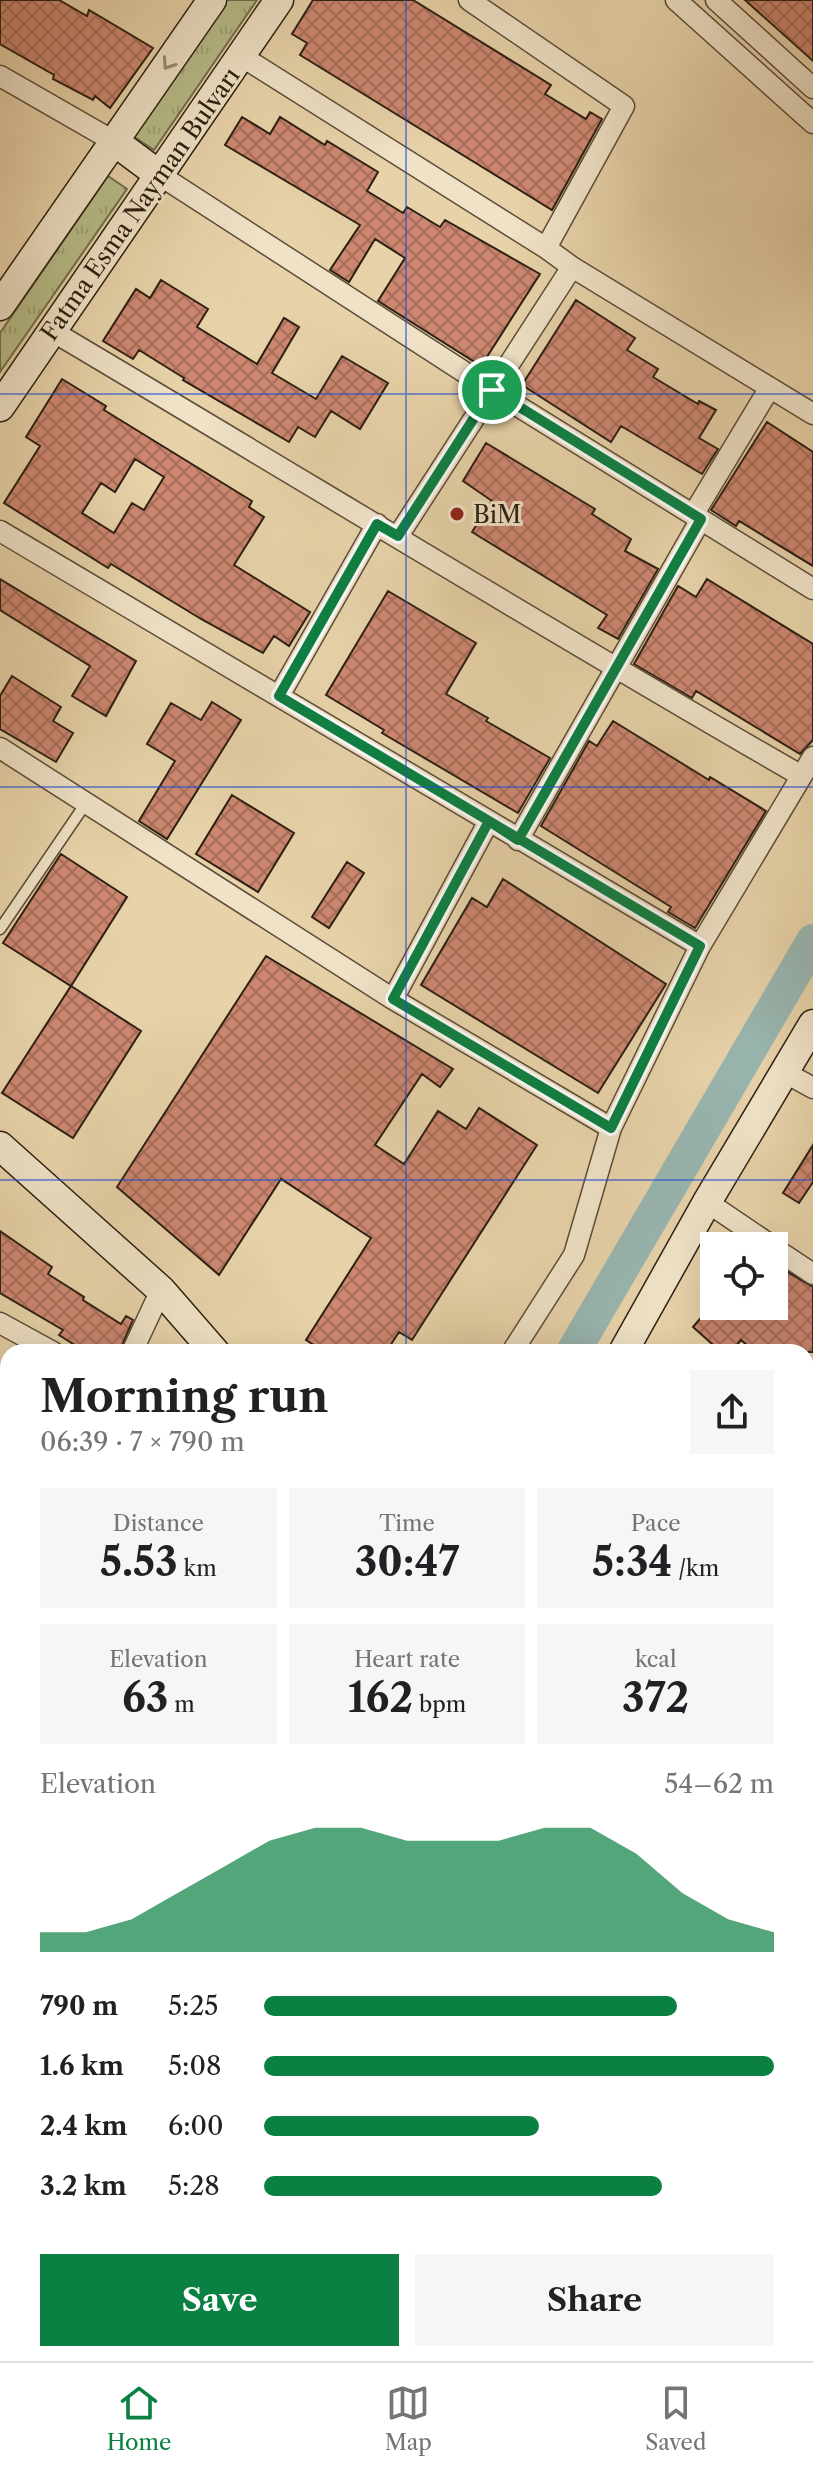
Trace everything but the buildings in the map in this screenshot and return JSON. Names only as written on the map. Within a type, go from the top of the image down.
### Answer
[{"type":"main road","points":[[0,306],[212,0]]},
{"type":"main road","name":"Fatma Esma Nayman Bulvarı","points":[[0,407],[279,0]]},
{"type":"main road","points":[[115,142],[158,174]]},
{"type":"main road","points":[[627,1344],[707,1202],[813,1024]]},
{"type":"main road","points":[[0,1146],[161,1290],[208,1344]]},
{"type":"street","points":[[469,0],[624,106],[546,248]]},
{"type":"street","points":[[676,0],[813,123]]},
{"type":"street","points":[[716,0],[813,88]]},
{"type":"street","points":[[241,56],[572,267],[813,414]]},
{"type":"street","points":[[0,76],[115,142]]},
{"type":"street","points":[[158,174],[492,390],[813,589]]},
{"type":"street","points":[[398,536],[572,267]]},
{"type":"street","points":[[52,331],[616,669],[800,775]]},
{"type":"street","points":[[518,840],[616,669],[769,389]]},
{"type":"street","points":[[279,696],[377,524]]},
{"type":"street","points":[[0,531],[700,946]]},
{"type":"street","points":[[0,748],[393,999],[611,1128]]},
{"type":"street","points":[[517,1344],[574,1255],[611,1128],[700,946],[813,757]]},
{"type":"street","points":[[393,999],[489,821]]},
{"type":"street","points":[[784,1072],[813,1088]]},
{"type":"street","points":[[707,1202],[751,1232]]},
{"type":"street","points":[[788,1257],[813,1274]]},
{"type":"street","points":[[136,1344],[161,1290]]},
{"type":"street","points":[[0,1323],[38,1344]]},
{"type":"lane","points":[[0,929],[86,803]]},
{"type":"green space","points":[[227,0],[257,0],[154,150],[133,136]]},
{"type":"green space","points":[[108,176],[127,189],[0,372],[0,333]]},
{"type":"waterway","points":[[578,1344],[813,941]]},
{"type":"place","name":"BiM","points":[[457,514]]},
{"type":"route","points":[[492,390],[398,536],[377,524],[279,696],[489,821],[518,840],[700,946],[611,1128],[393,999],[489,821],[518,840],[701,519],[492,390]]}]
